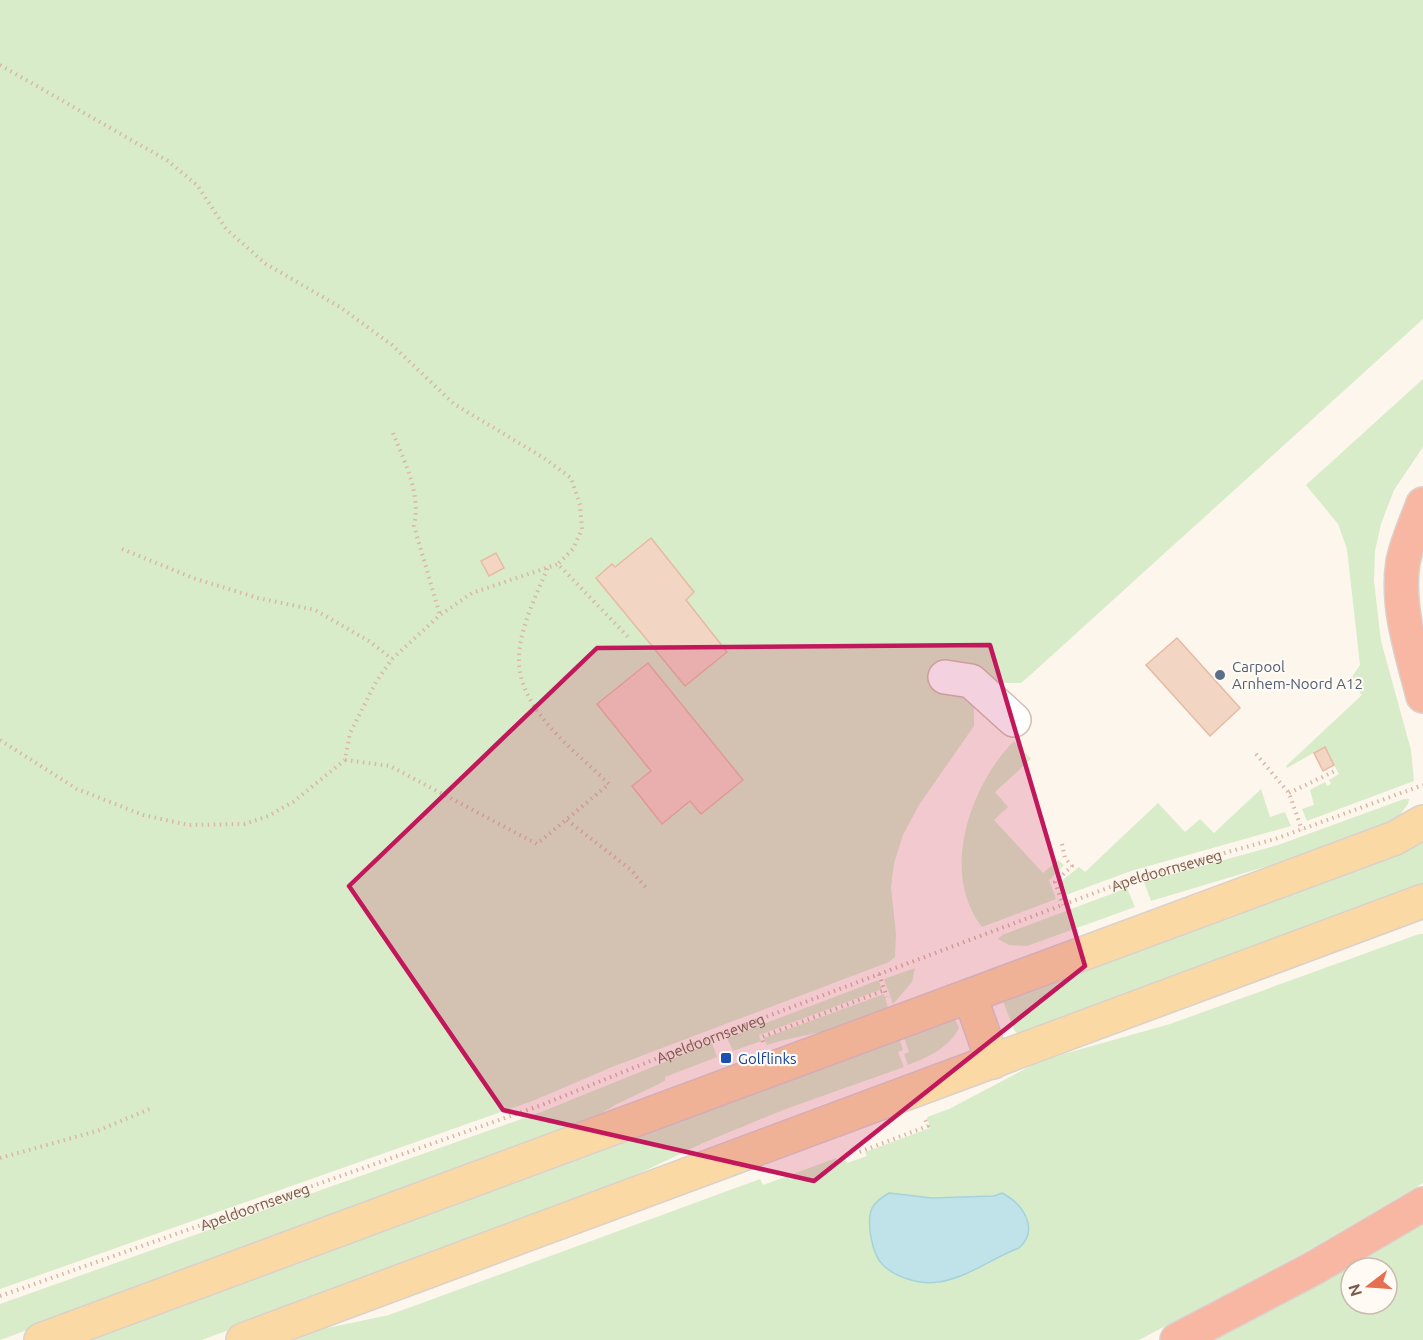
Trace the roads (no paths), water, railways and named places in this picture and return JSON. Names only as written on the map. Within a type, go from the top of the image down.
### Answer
[{"type":"highway","points":[[1423,504],[1404,562],[1402,588],[1407,636],[1423,696]]},
{"type":"highway","points":[[1177,1340],[1314,1268],[1423,1204]]},
{"type":"main road","points":[[41,1340],[1395,838],[1423,822]]},
{"type":"main road","points":[[243,1340],[1423,901]]},
{"type":"main road","points":[[970,996],[993,1062]]},
{"type":"lane","points":[[945,677],[971,681],[1014,720]]},
{"type":"water","points":[[889,1193],[932,1198],[994,1196],[1002,1193],[1022,1210],[1028,1225],[1028,1233],[1019,1248],[960,1276],[932,1283],[909,1279],[895,1274],[883,1265],[876,1254],[871,1238],[872,1208],[879,1199]]},
{"type":"place","name":"Carpool Arnhem-Noord A12","points":[[1220,675]]},
{"type":"place","name":"Golflinks","points":[[726,1058]]}]
